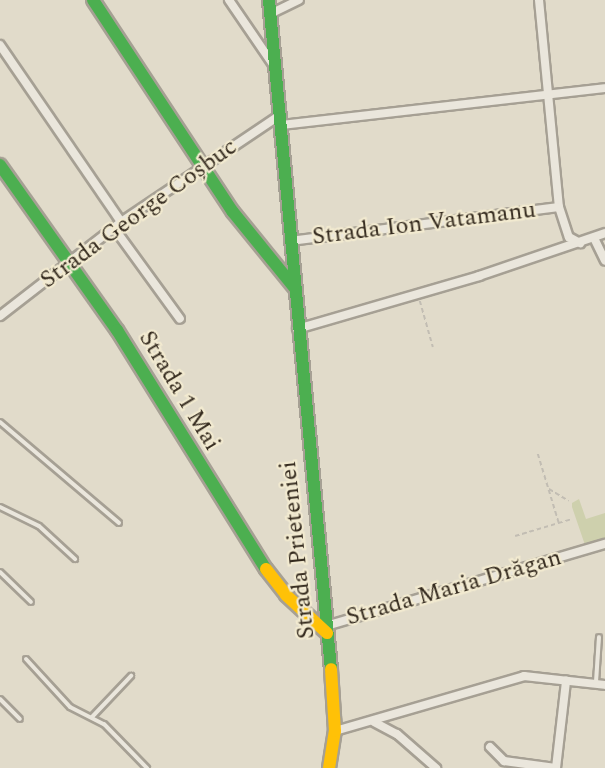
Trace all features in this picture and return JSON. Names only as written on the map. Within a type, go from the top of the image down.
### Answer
[{"type":"street","points":[[93,0],[261,249],[294,287]]},
{"type":"street","points":[[229,0],[276,69]]},
{"type":"street","name":"Strada Prieteniei","points":[[269,0],[335,731],[329,768]]},
{"type":"street","points":[[270,14],[299,0]]},
{"type":"street","points":[[539,0],[559,207],[569,237],[580,243]]},
{"type":"street","points":[[0,45],[180,319]]},
{"type":"street","points":[[281,120],[605,88]]},
{"type":"street","name":"Strada George Coșbuc","points":[[0,316],[69,260],[117,225],[204,167],[281,120]]},
{"type":"street","name":"Strada 1 Mai","points":[[0,165],[117,330],[256,556],[286,595],[327,630]]},
{"type":"street","name":"Strada Ion Vatamanu","points":[[290,241],[559,207]]},
{"type":"street","points":[[297,328],[418,294],[605,233]]},
{"type":"street","points":[[594,238],[605,261]]},
{"type":"street","name":"Strada Maria Drăgan","points":[[327,630],[605,544]]},
{"type":"street","points":[[335,731],[374,722],[524,676],[600,684]]},
{"type":"street","points":[[490,747],[504,761],[556,768],[566,681]]},
{"type":"street","points":[[374,722],[397,734],[436,768]]},
{"type":"lane","points":[[0,422],[119,524]]},
{"type":"lane","points":[[0,507],[39,526],[75,559]]},
{"type":"lane","points":[[0,572],[31,602]]},
{"type":"lane","points":[[599,637],[600,684]]},
{"type":"lane","points":[[26,659],[70,707],[105,724],[147,768]]},
{"type":"lane","points":[[92,717],[131,676]]},
{"type":"lane","points":[[0,699],[20,719]]},
{"type":"path","points":[[418,294],[433,347]]},
{"type":"path","points":[[538,454],[559,523]]},
{"type":"path","points":[[549,489],[569,501]]},
{"type":"path","points":[[515,536],[572,519]]},
{"type":"green space","points":[[579,499],[586,519],[605,513],[605,539],[585,545],[572,507],[572,503]]},
{"type":"traffic: fast","points":[[93,0],[233,212],[294,287]]},
{"type":"traffic: fast","points":[[269,0],[331,669]]},
{"type":"traffic: fast","points":[[0,165],[117,330],[266,569]]},
{"type":"traffic: slow","points":[[266,569],[286,595],[327,633]]},
{"type":"traffic: slow","points":[[329,768],[335,731],[331,669]]}]
